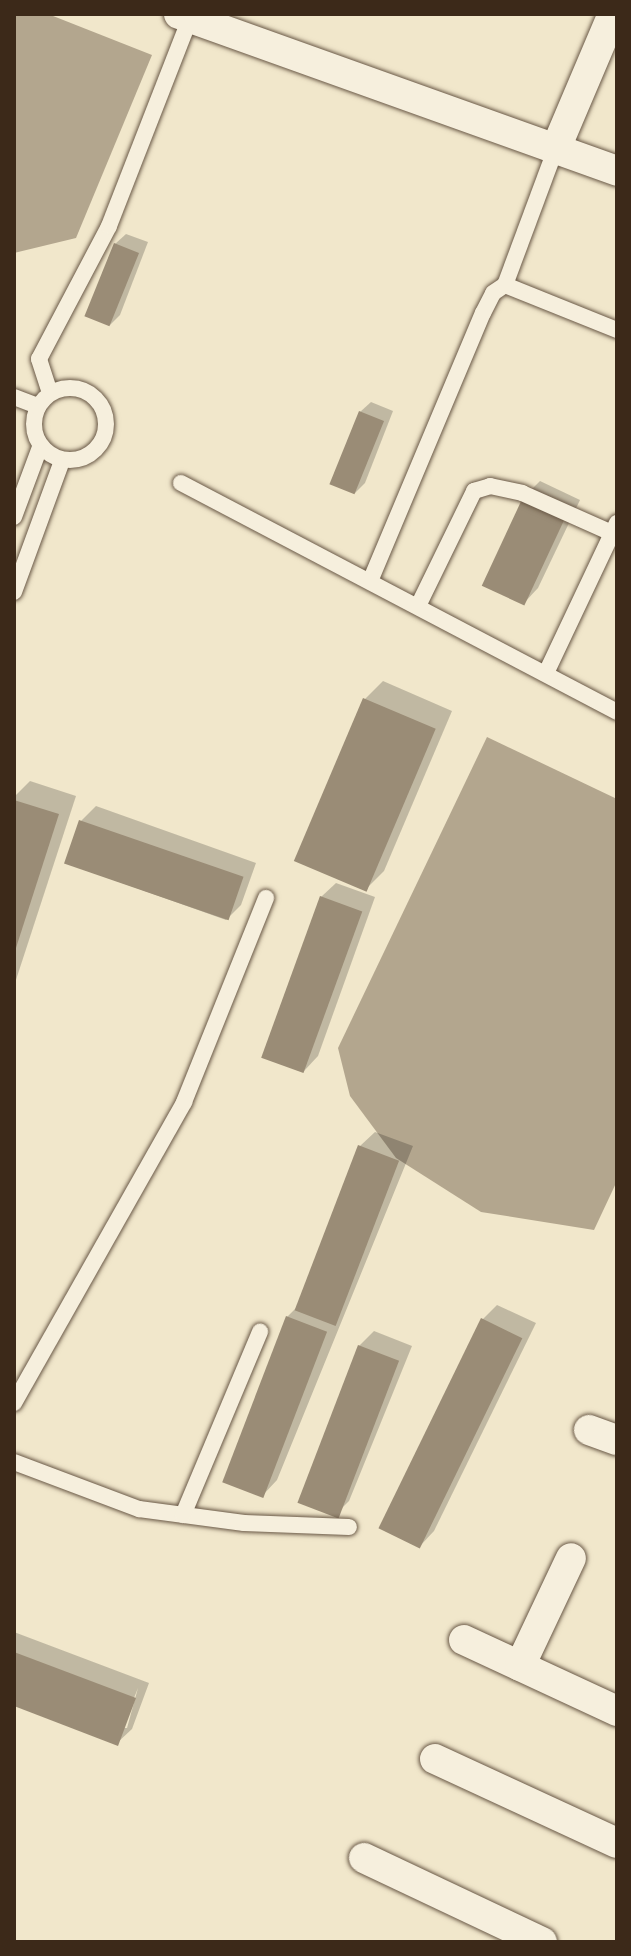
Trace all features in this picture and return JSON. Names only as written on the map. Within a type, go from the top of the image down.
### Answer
[{"type":"street","points":[[556,148],[613,14]]},
{"type":"street","points":[[184,16],[617,171]]},
{"type":"street","points":[[589,1430],[617,1440]]},
{"type":"street","points":[[520,1666],[571,1558]]},
{"type":"street","points":[[464,1640],[617,1711]]},
{"type":"street","points":[[435,1759],[617,1843]]},
{"type":"street","points":[[364,1858],[542,1942]]},
{"type":"lane","points":[[50,393],[39,359],[109,226],[184,16]]},
{"type":"lane","points":[[371,579],[483,313],[493,293],[505,285],[556,148]]},
{"type":"lane","points":[[505,285],[617,330]]},
{"type":"lane","points":[[68,387],[85,390],[100,401],[107,417],[104,442],[86,459],[62,461],[40,447],[33,427],[38,406],[50,393],[68,387]]},
{"type":"lane","points":[[14,397],[38,406]]},
{"type":"lane","points":[[14,517],[40,447]]},
{"type":"lane","points":[[14,592],[62,461]]},
{"type":"lane","points":[[181,483],[547,671],[617,712]]},
{"type":"lane","points":[[419,604],[474,491],[490,486],[522,493],[614,528],[547,671]]},
{"type":"lane","points":[[14,1403],[184,1102],[266,898]]},
{"type":"lane","points":[[183,1515],[260,1332]]},
{"type":"lane","points":[[14,1462],[139,1509],[349,1527]]},
{"type":"shaded area","points":[[14,14],[48,14],[152,55],[76,238],[14,253]]},
{"type":"shaded area","points":[[487,737],[617,799],[617,1181],[594,1230],[481,1212],[396,1158],[350,1096],[338,1048]]},
{"type":"building","points":[[114,243],[139,253],[109,326],[84,316]]},
{"type":"building","points":[[359,411],[384,421],[354,494],[329,484]]},
{"type":"building","points":[[524,495],[567,515],[524,605],[482,586]]},
{"type":"building","points":[[363,698],[436,729],[367,892],[294,861]]},
{"type":"building","points":[[14,800],[59,814],[15,951],[14,951]]},
{"type":"building","points":[[79,820],[244,877],[229,920],[64,863]]},
{"type":"building","points":[[320,896],[362,911],[303,1073],[261,1058]]},
{"type":"building","points":[[358,1145],[399,1161],[336,1326],[295,1310]]},
{"type":"building","points":[[286,1316],[327,1332],[263,1498],[222,1482]]},
{"type":"building","points":[[481,1318],[522,1338],[420,1548],[378,1528]]},
{"type":"building","points":[[358,1345],[399,1361],[339,1519],[297,1503]]},
{"type":"building","points":[[14,1652],[136,1698],[118,1746],[14,1706]]}]
